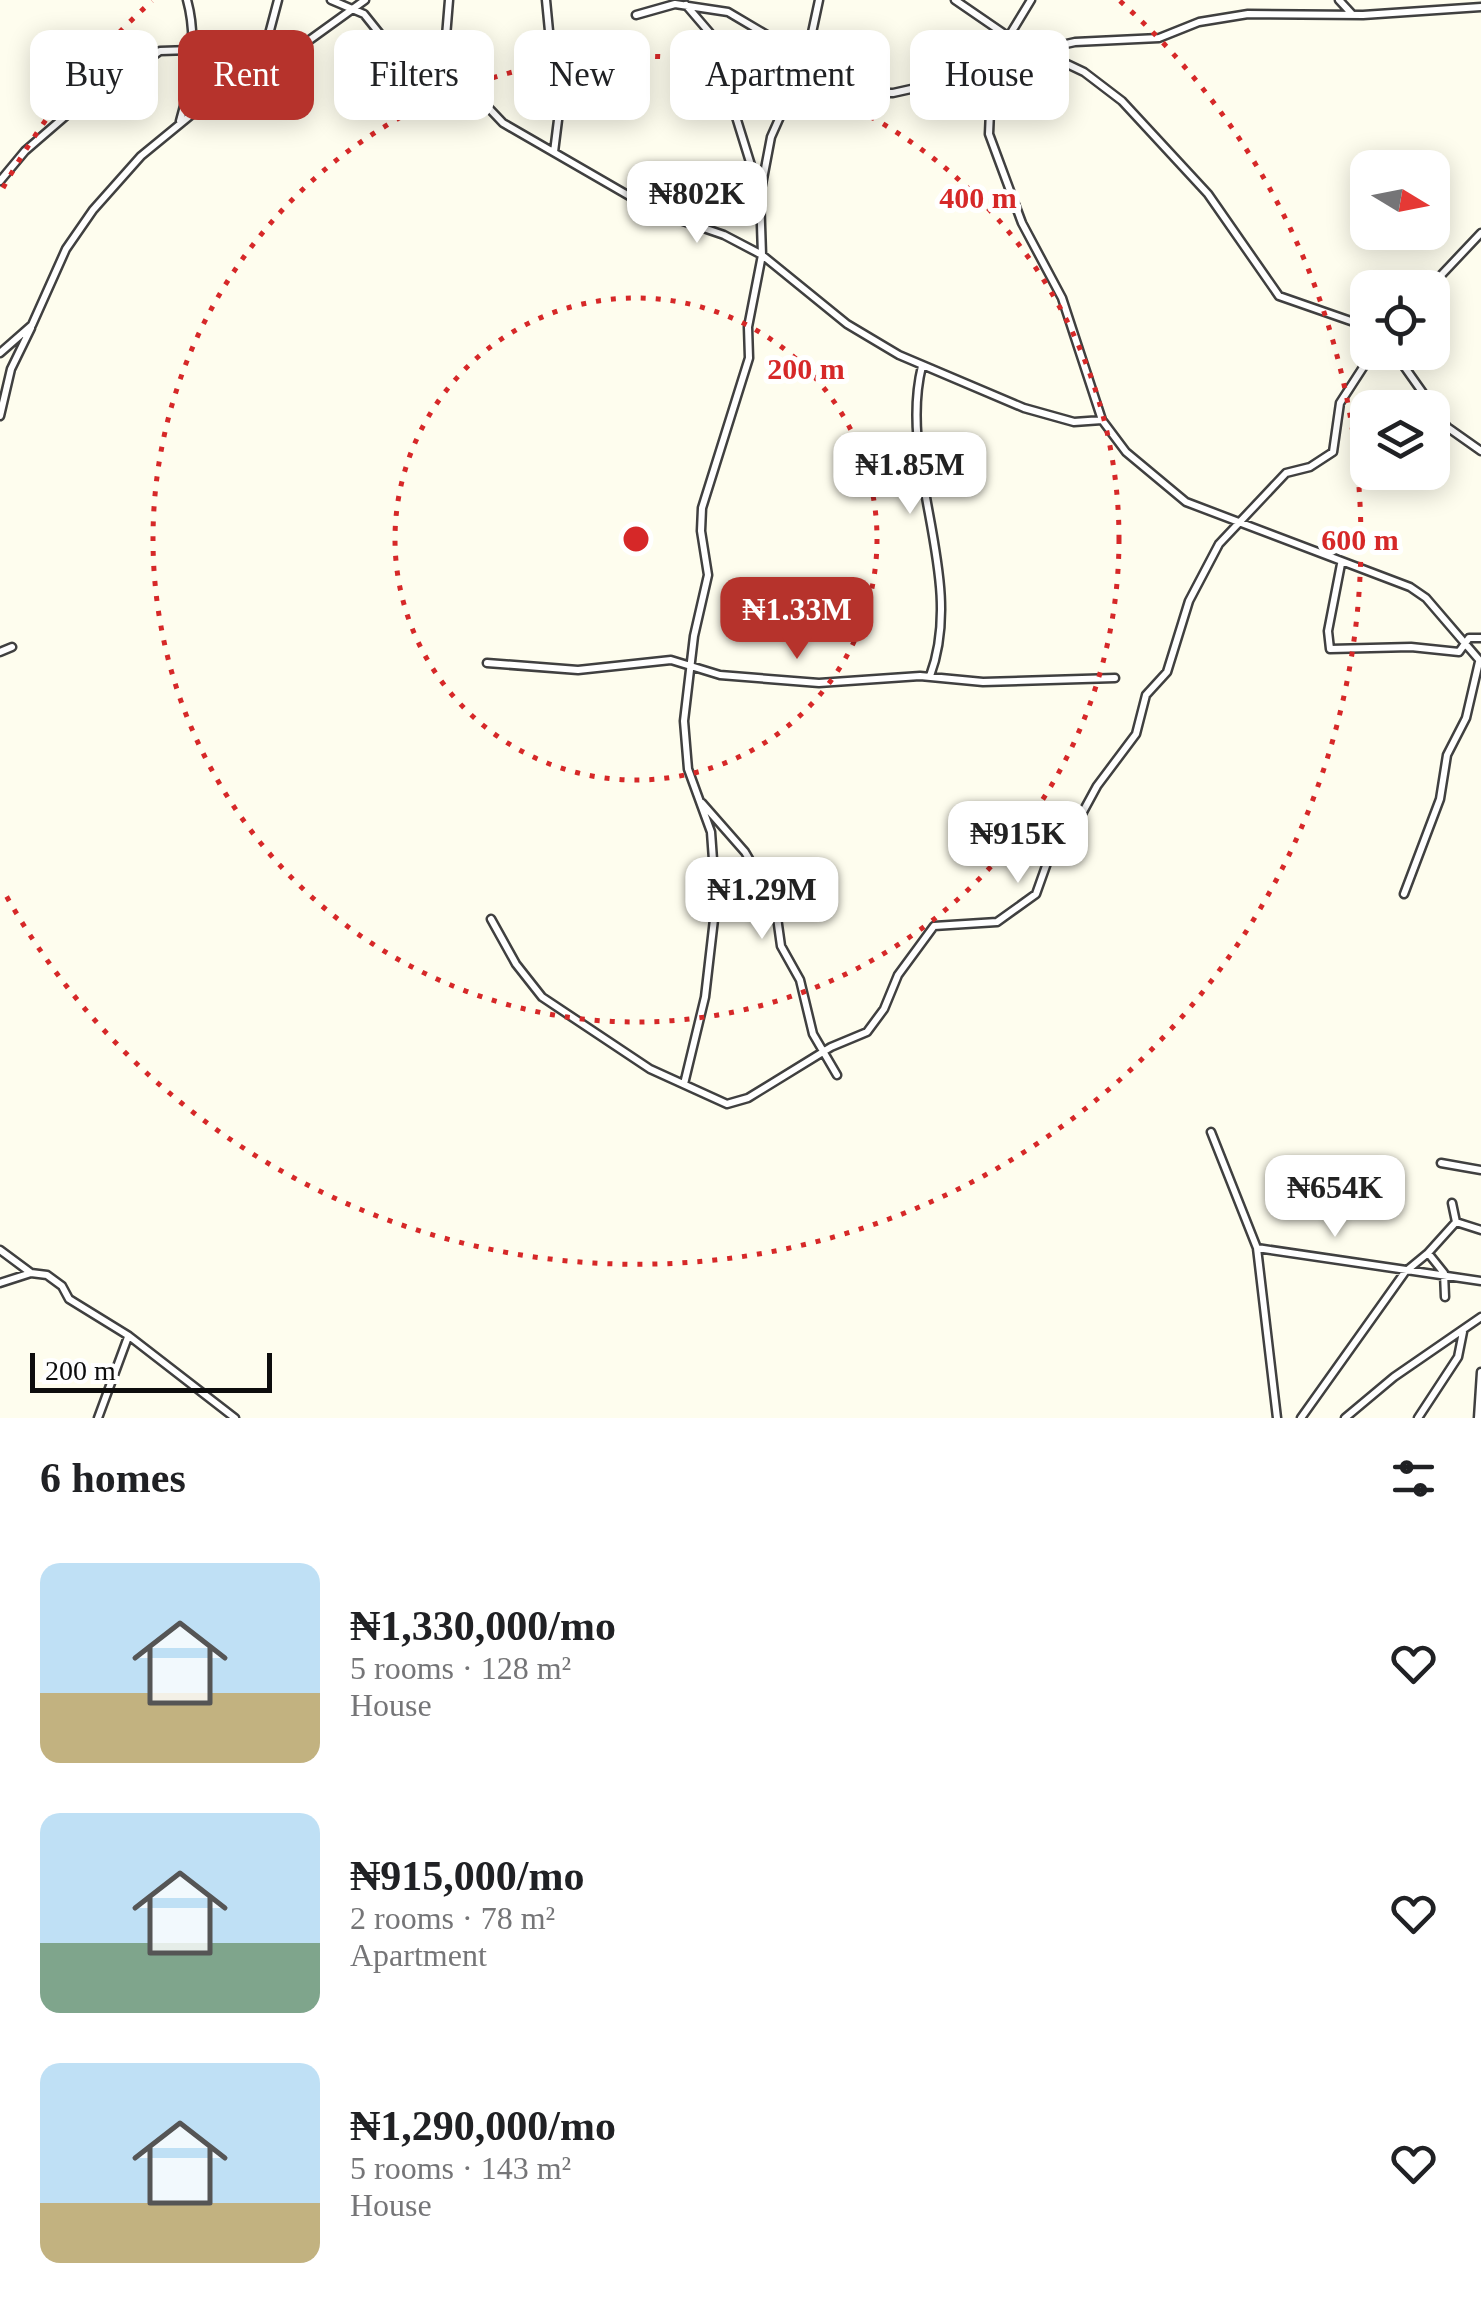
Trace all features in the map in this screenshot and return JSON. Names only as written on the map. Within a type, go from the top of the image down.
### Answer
[{"type":"street","points":[[187,0],[194,30]]},
{"type":"street","points":[[270,30],[278,0]]},
{"type":"street","points":[[331,0],[364,14],[377,30]]},
{"type":"street","points":[[314,38],[365,0]]},
{"type":"street","points":[[447,30],[449,0]]},
{"type":"street","points":[[546,0],[548,31],[563,80],[554,152]]},
{"type":"street","points":[[815,30],[820,0]]},
{"type":"street","points":[[956,0],[999,30]]},
{"type":"street","points":[[1009,30],[1030,0]]},
{"type":"street","points":[[1338,0],[1351,13]]},
{"type":"street","points":[[684,2],[710,32],[760,195]]},
{"type":"street","points":[[636,15],[684,2],[728,12],[759,30]]},
{"type":"street","points":[[1395,13],[1396,3]]},
{"type":"street","points":[[1069,43],[1160,38],[1199,22],[1248,14],[1395,13],[1481,7]]},
{"type":"street","points":[[0,182],[24,151],[70,113],[160,51],[178,50]]},
{"type":"street","points":[[1069,65],[1122,101],[1208,194],[1279,296],[1350,320]]},
{"type":"street","points":[[494,114],[503,123],[658,212],[724,235],[762,255],[847,324],[922,366],[1052,417],[1074,422],[1102,420]]},
{"type":"street","points":[[178,125],[179,120]]},
{"type":"street","points":[[0,416],[11,369],[58,263],[82,224],[141,156],[187,120]]},
{"type":"street","points":[[684,1084],[706,996],[716,902],[711,832],[688,770],[685,733],[691,665],[708,575],[701,531],[702,508],[749,358],[748,327],[762,255],[760,195],[771,137],[779,120]]},
{"type":"street","points":[[991,120],[990,134],[1022,223],[1062,298],[1102,420],[1126,452],[1186,502],[1341,564],[1391,578],[1426,598],[1480,662],[1470,708],[1446,756],[1440,799],[1404,894]]},
{"type":"street","points":[[1446,270],[1481,233]]},
{"type":"street","points":[[0,353],[32,325]]},
{"type":"street","points":[[922,366],[917,412],[941,627],[930,676]]},
{"type":"street","points":[[491,919],[516,964],[542,997],[580,1026],[727,1104],[748,1098],[824,1052],[868,1032],[884,1009],[898,975],[934,926],[996,922],[1036,894],[1052,848],[1072,832],[1097,786],[1136,734],[1146,695],[1167,672],[1189,600],[1219,544],[1286,474],[1310,468],[1334,452],[1340,403],[1361,370]]},
{"type":"street","points":[[1407,370],[1447,427],[1481,452]]},
{"type":"street","points":[[1341,564],[1328,631],[1330,648],[1411,647],[1459,652],[1469,638],[1481,638]]},
{"type":"street","points":[[0,652],[12,647]]},
{"type":"street","points":[[487,663],[566,670],[660,660],[730,676],[760,675],[819,684],[930,676],[983,682],[1115,678]]},
{"type":"street","points":[[698,798],[745,852],[774,902],[781,946],[800,980],[812,1034],[837,1074]]},
{"type":"street","points":[[1211,1132],[1257,1248],[1277,1418]]},
{"type":"street","points":[[1441,1163],[1481,1170]]},
{"type":"street","points":[[1452,1203],[1456,1222]]},
{"type":"street","points":[[1456,1222],[1481,1230]]},
{"type":"street","points":[[1300,1418],[1405,1272],[1428,1254],[1456,1222]]},
{"type":"street","points":[[1257,1248],[1481,1281]]},
{"type":"street","points":[[0,1250],[32,1273],[56,1280],[68,1300],[129,1336],[235,1418]]},
{"type":"street","points":[[1428,1254],[1444,1273],[1446,1297]]},
{"type":"street","points":[[0,1283],[32,1273]]},
{"type":"street","points":[[1345,1418],[1394,1377],[1481,1316]]},
{"type":"street","points":[[1418,1418],[1458,1357],[1463,1330]]},
{"type":"street","points":[[98,1418],[129,1336]]},
{"type":"street","points":[[1478,1418],[1481,1372]]}]
